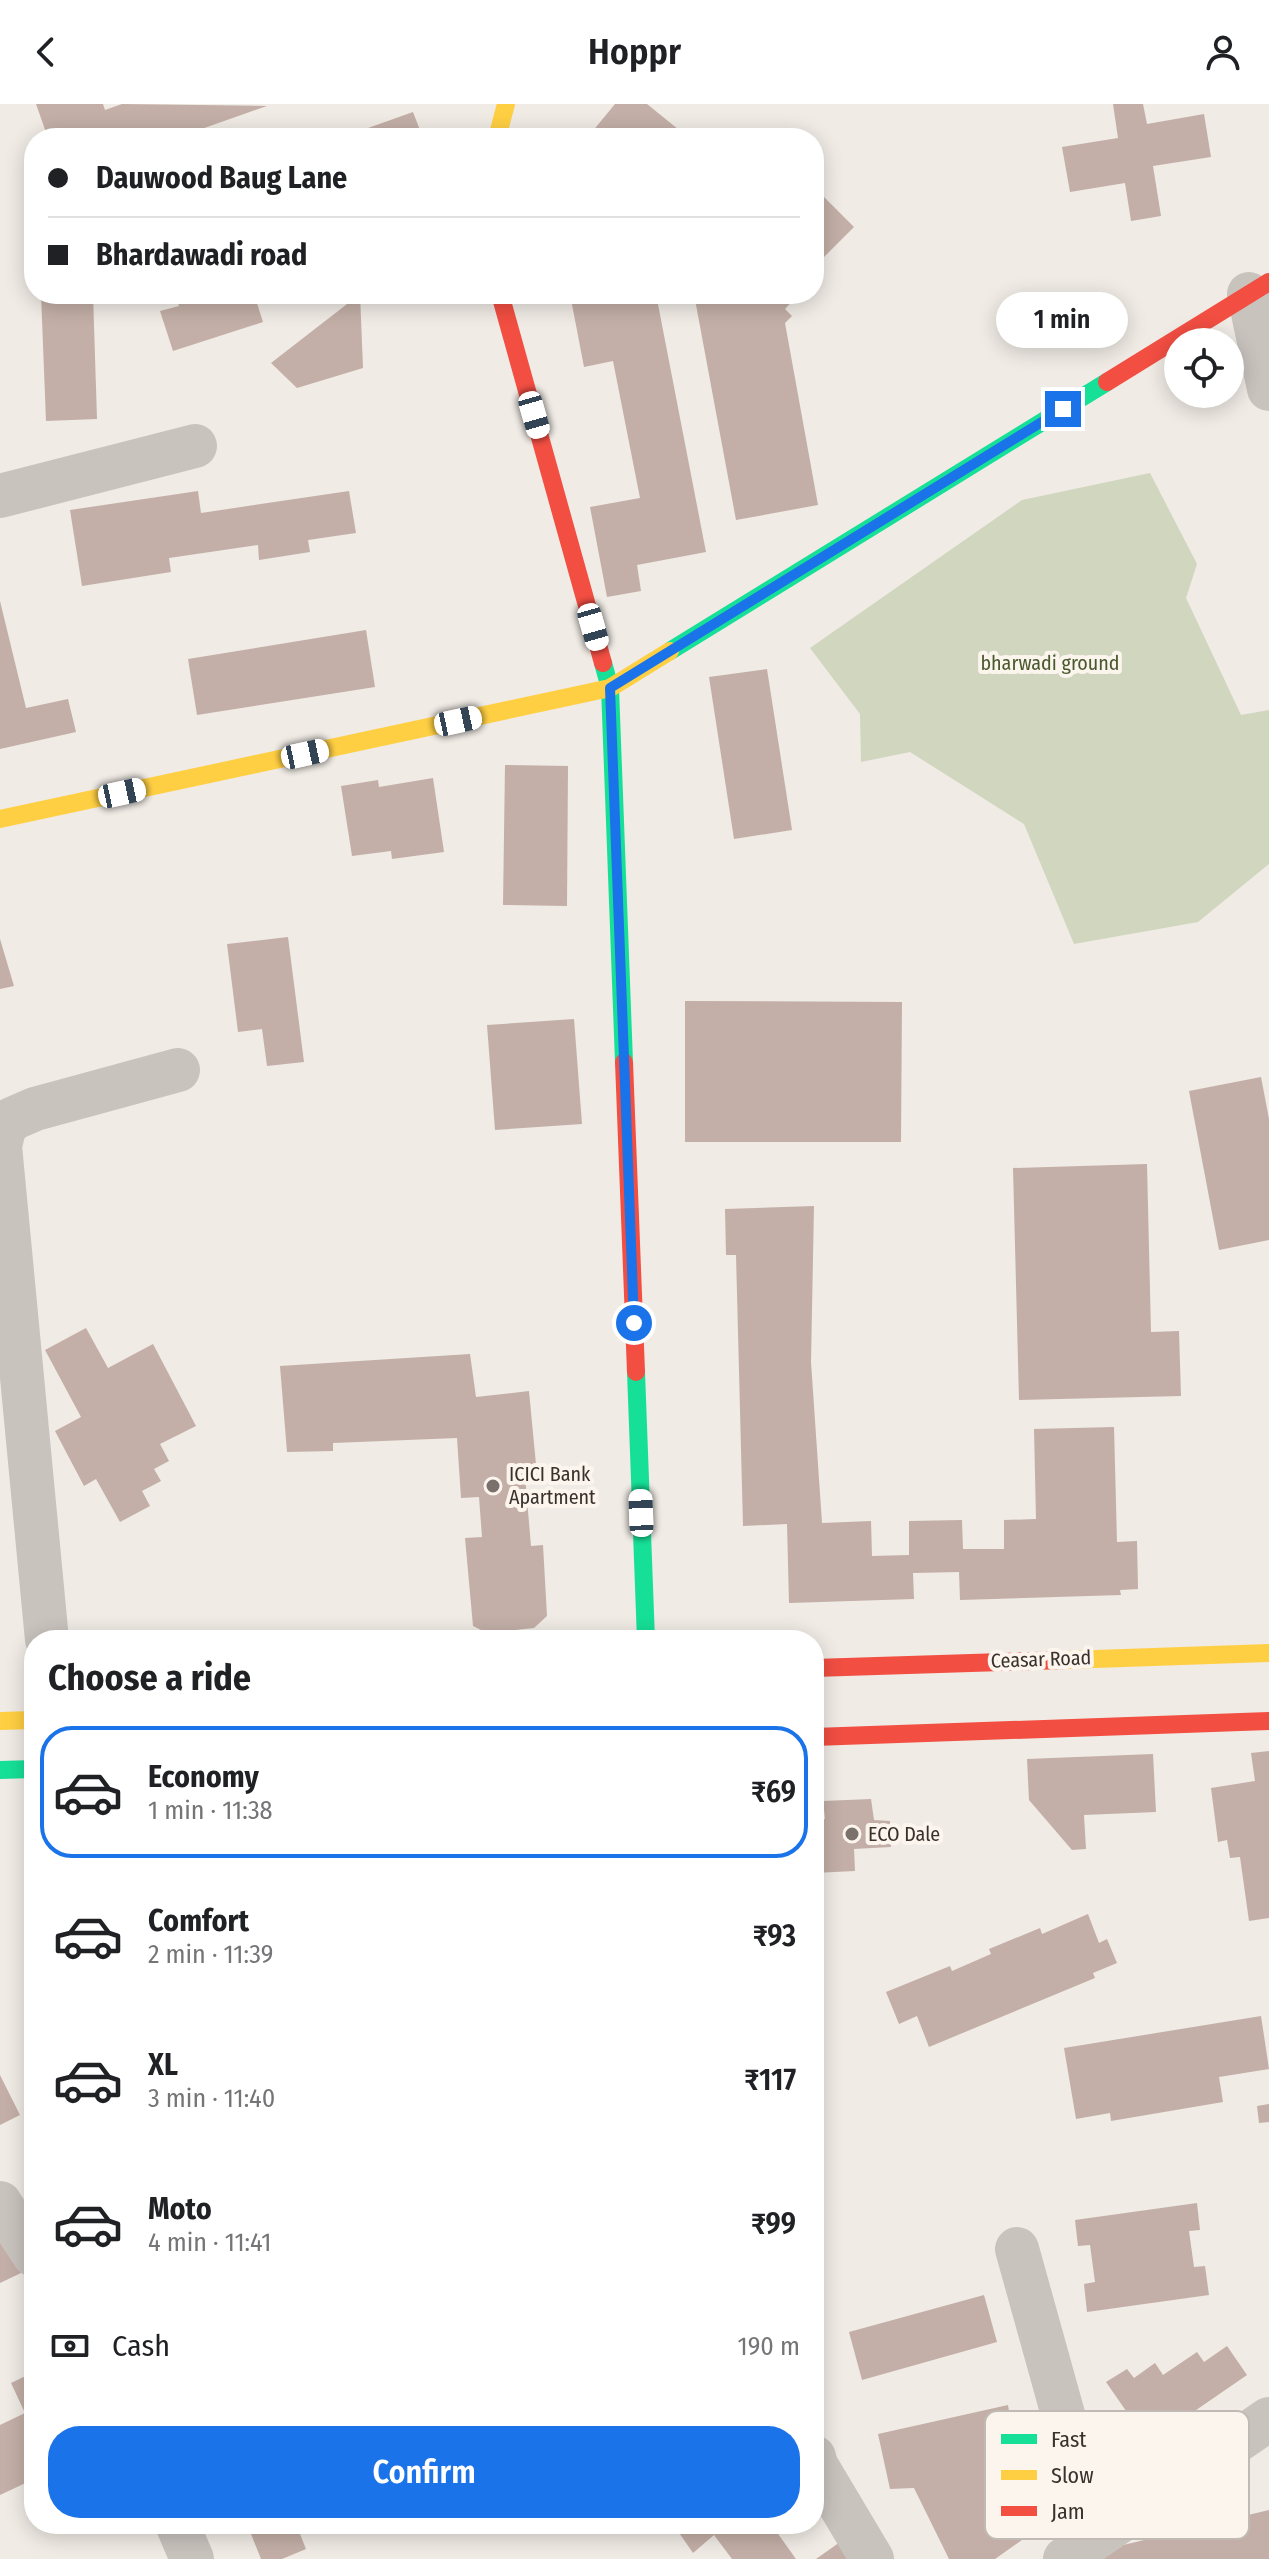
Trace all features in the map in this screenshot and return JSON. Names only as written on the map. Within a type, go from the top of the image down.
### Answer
[{"type":"street","points":[[500,128],[506,104]]},
{"type":"street","points":[[0,819],[610,688],[1259,288],[1269,389]]},
{"type":"street","points":[[503,304],[610,688],[646,1630]]},
{"type":"street","points":[[0,496],[195,446]]},
{"type":"street","points":[[46,1630],[0,1146],[4,1129],[12,1119],[35,1109],[178,1070]]},
{"type":"street","name":"Ceasar Road","points":[[824,1668],[1269,1653]]},
{"type":"street","points":[[0,1721],[24,1720]]},
{"type":"street","points":[[824,1737],[1269,1721]]},
{"type":"street","points":[[0,1770],[24,1769]]},
{"type":"street","points":[[0,2203],[24,2240]]},
{"type":"street","points":[[1017,2249],[1062,2411]]},
{"type":"street","points":[[1249,2433],[1269,2419]]},
{"type":"street","points":[[824,2478],[872,2559]]},
{"type":"street","points":[[181,2534],[192,2559]]},
{"type":"street","points":[[1065,2559],[1095,2539]]},
{"type":"green space","name":"bharwadi ground","points":[[1150,473],[1197,564],[1186,598],[1241,715],[1269,710],[1269,864],[1198,922],[1074,944],[1024,824],[910,752],[861,762],[860,714],[810,648],[1022,500]]},
{"type":"building","points":[[36,104],[103,104],[105,110],[122,104],[267,106],[204,128],[44,128]]},
{"type":"building","points":[[615,104],[647,104],[677,128],[595,128]]},
{"type":"building","points":[[1113,104],[1143,104],[1147,124],[1204,114],[1211,157],[1153,166],[1161,216],[1131,221],[1125,183],[1070,192],[1062,147],[1118,138]]},
{"type":"building","points":[[413,112],[419,128],[368,128]]},
{"type":"building","points":[[824,197],[854,227],[824,257]]},
{"type":"building","points":[[41,304],[93,304],[97,419],[46,421]]},
{"type":"building","points":[[257,304],[263,322],[173,351],[160,311],[179,306]]},
{"type":"building","points":[[347,304],[360,304],[363,368],[297,388],[271,363]]},
{"type":"building","points":[[572,304],[658,304],[706,552],[637,565],[641,591],[607,597],[590,507],[640,498],[613,361],[584,367]]},
{"type":"building","points":[[696,304],[790,304],[785,309],[792,316],[785,323],[818,505],[736,520]]},
{"type":"building","points":[[198,491],[201,513],[349,491],[356,533],[308,540],[310,552],[259,560],[258,545],[169,558],[171,572],[82,586],[70,510]]},
{"type":"building","points":[[0,601],[26,708],[68,699],[76,732],[0,749]]},
{"type":"building","points":[[366,630],[375,687],[197,715],[188,659]]},
{"type":"building","points":[[767,669],[792,830],[734,839],[709,677]]},
{"type":"building","points":[[505,765],[568,766],[567,906],[503,905]]},
{"type":"building","points":[[433,778],[444,852],[392,859],[391,851],[352,856],[341,786],[378,780],[379,787]]},
{"type":"building","points":[[288,937],[304,1062],[267,1066],[262,1029],[238,1032],[227,944]]},
{"type":"building","points":[[0,939],[14,986],[0,989]]},
{"type":"building","points":[[685,1001],[902,1002],[901,1142],[685,1142]]},
{"type":"building","points":[[574,1019],[582,1124],[495,1130],[487,1025]]},
{"type":"building","points":[[1261,1077],[1269,1119],[1269,1240],[1219,1250],[1189,1091]]},
{"type":"building","points":[[1147,1164],[1151,1332],[1179,1331],[1181,1396],[1019,1400],[1013,1168]]},
{"type":"building","points":[[814,1206],[811,1362],[822,1523],[871,1521],[872,1556],[909,1555],[909,1521],[962,1520],[963,1549],[1004,1549],[1004,1520],[1036,1519],[1034,1429],[1114,1427],[1117,1542],[1137,1541],[1138,1589],[1120,1590],[1121,1595],[960,1600],[959,1572],[913,1573],[914,1599],[789,1603],[787,1524],[743,1526],[736,1255],[726,1255],[725,1209]]},
{"type":"building","points":[[86,1328],[108,1368],[153,1344],[196,1426],[160,1444],[169,1461],[154,1469],[161,1481],[142,1491],[150,1506],[120,1522],[96,1479],[84,1486],[55,1431],[81,1417],[45,1350]]},
{"type":"building","name":"ICICI Bank Apartment","points":[[470,1354],[476,1397],[529,1391],[537,1475],[525,1476],[531,1546],[543,1545],[547,1616],[534,1628],[481,1630],[473,1626],[465,1538],[482,1537],[479,1497],[461,1498],[457,1438],[333,1443],[333,1451],[287,1452],[280,1366]]},
{"type":"building","points":[[1269,1751],[1269,1918],[1249,1921],[1240,1857],[1230,1858],[1227,1840],[1218,1842],[1211,1788],[1255,1781],[1251,1753]]},
{"type":"building","points":[[1153,1754],[1156,1812],[1084,1815],[1086,1849],[1072,1850],[1029,1800],[1027,1759]]},
{"type":"building","name":"ECO Dale","points":[[871,1799],[874,1820],[890,1821],[891,1847],[854,1849],[855,1871],[824,1873],[824,1801]]},
{"type":"building","points":[[1088,1914],[1099,1943],[1107,1939],[1117,1963],[1093,1973],[1095,1978],[929,2047],[917,2016],[899,2024],[886,1992],[950,1966],[952,1971],[991,1954],[989,1949],[1040,1928],[1042,1934]]},
{"type":"building","points":[[1261,2016],[1269,2069],[1219,2077],[1223,2102],[1111,2121],[1110,2113],[1076,2119],[1064,2048]]},
{"type":"building","points":[[0,2075],[20,2115],[0,2125]]},
{"type":"building","points":[[1269,2104],[1269,2122],[1259,2123],[1257,2106]]},
{"type":"building","points":[[1197,2203],[1200,2230],[1189,2231],[1194,2267],[1205,2266],[1209,2295],[1087,2312],[1084,2284],[1095,2282],[1090,2245],[1078,2246],[1075,2220]]},
{"type":"building","points":[[0,2228],[21,2273],[0,2283]]},
{"type":"building","points":[[984,2295],[997,2342],[862,2380],[849,2332]]},
{"type":"building","points":[[1227,2346],[1247,2375],[1195,2411],[1126,2411],[1106,2382],[1127,2369],[1134,2378],[1155,2363],[1163,2375],[1197,2352],[1204,2362]]},
{"type":"building","points":[[24,2377],[24,2411],[11,2383]]},
{"type":"building","points":[[1008,2405],[1009,2411],[985,2411],[985,2539],[1023,2539],[995,2559],[949,2559],[914,2488],[890,2489],[878,2434]]},
{"type":"building","points":[[24,2413],[24,2484],[0,2495],[0,2425]]},
{"type":"building","points":[[1269,2510],[1269,2559],[1091,2559],[1090,2553],[1148,2539],[1249,2539],[1249,2515]]},
{"type":"building","points":[[251,2534],[300,2534],[306,2549],[282,2559],[261,2559]]},
{"type":"building","points":[[680,2534],[778,2534],[796,2559],[732,2559],[714,2535],[693,2553]]},
{"type":"building","points":[[843,2540],[857,2559],[816,2559]]},
{"type":"traffic: fast","points":[[670,651],[1107,382]]},
{"type":"traffic: fast","points":[[603,663],[610,688],[624,1062]]},
{"type":"traffic: fast","points":[[636,1372],[646,1630]]},
{"type":"traffic: fast","points":[[0,1770],[24,1769]]},
{"type":"traffic: slow","points":[[500,128],[506,104]]},
{"type":"traffic: slow","points":[[0,819],[610,688],[670,651]]},
{"type":"traffic: slow","points":[[1066,1660],[1269,1653]]},
{"type":"traffic: slow","points":[[0,1721],[24,1720]]},
{"type":"traffic: jam","points":[[1107,382],[1269,282]]},
{"type":"traffic: jam","points":[[503,304],[603,663]]},
{"type":"traffic: jam","points":[[624,1062],[636,1372]]},
{"type":"traffic: jam","points":[[824,1668],[1066,1660]]},
{"type":"traffic: jam","points":[[824,1737],[1269,1721]]},
{"type":"place","name":"ICICI Bank Apartment","points":[[493,1486]]},
{"type":"place","name":"ECO Dale","points":[[852,1834]]},
{"type":"route","points":[[634,1323],[610,688],[1063,409]]}]
